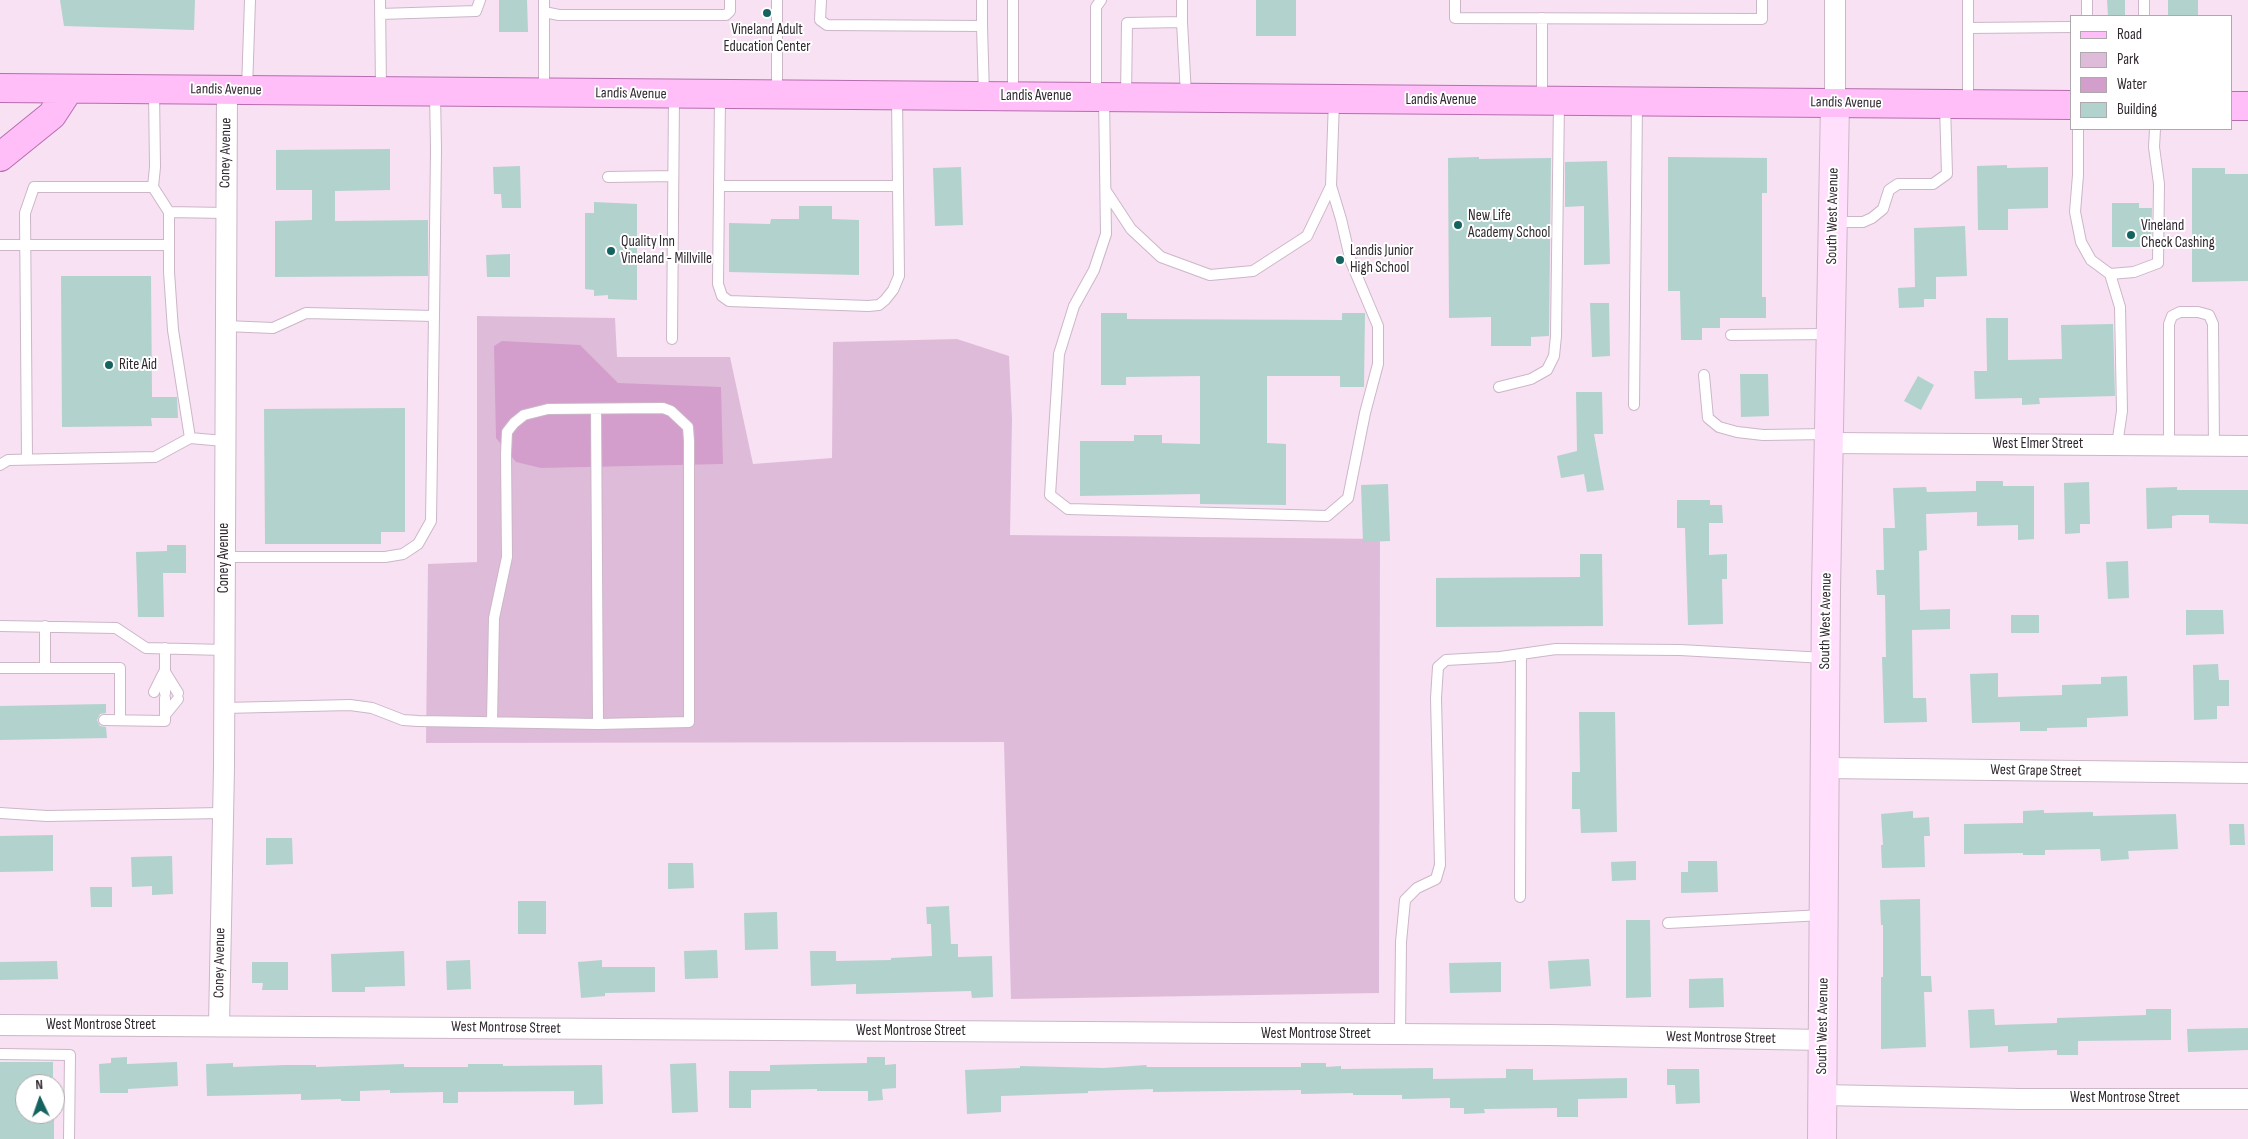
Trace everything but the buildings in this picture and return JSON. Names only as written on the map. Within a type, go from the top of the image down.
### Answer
[{"type":"main road","name":"Landis Avenue","points":[[0,88],[2070,105]]},
{"type":"main road","points":[[0,157],[52,115],[69,89]]},
{"type":"main road","points":[[2233,106],[2248,106]]},
{"type":"street","points":[[1835,0],[1835,103]]},
{"type":"street","name":"Coney Avenue","points":[[219,1026],[224,708],[225,213],[237,90]]},
{"type":"street","name":"South West Avenue","points":[[1822,1139],[1830,334],[1835,103]]},
{"type":"street","name":"West Elmer Street","points":[[1829,438],[2117,445],[2248,446]]},
{"type":"street","name":"West Grape Street","points":[[1825,768],[2248,773]]},
{"type":"street","name":"West Montrose Street","points":[[0,1025],[1400,1034],[1823,1040]]},
{"type":"street","name":"West Montrose Street","points":[[1822,1095],[2019,1099],[2248,1098]]},
{"type":"lane","points":[[237,90],[250,0]]},
{"type":"lane","points":[[380,0],[381,91]]},
{"type":"lane","points":[[380,14],[476,11],[480,0]]},
{"type":"lane","points":[[544,0],[544,93]]},
{"type":"lane","points":[[544,12],[559,15],[726,15],[730,11],[730,0]]},
{"type":"lane","points":[[777,0],[777,95]]},
{"type":"lane","points":[[821,0],[820,20],[827,25],[982,26]]},
{"type":"lane","points":[[982,0],[984,96]]},
{"type":"lane","points":[[1013,96],[1014,0]]},
{"type":"lane","points":[[1182,0],[1186,97]]},
{"type":"lane","points":[[1455,0],[1455,18],[1762,19],[1762,0]]},
{"type":"lane","points":[[1833,222],[1863,222],[1872,218],[1882,209],[1888,190],[1898,184],[1933,184],[1947,174],[1968,28],[1968,0]]},
{"type":"lane","points":[[2087,0],[2088,15]]},
{"type":"lane","points":[[2144,0],[2144,15]]},
{"type":"lane","points":[[1098,3],[1108,96],[1105,190],[1106,234],[1094,270],[1074,306],[1059,354],[1050,494],[1068,508],[1327,516],[1348,498],[1365,413],[1378,364],[1378,326],[1351,262],[1331,186],[1334,99]]},
{"type":"lane","points":[[1499,387],[1531,380],[1547,370],[1554,356],[1556,336],[1551,100],[1542,18]]},
{"type":"lane","points":[[1108,96],[1127,23],[1182,22]]},
{"type":"lane","points":[[1968,28],[2070,27]]},
{"type":"lane","points":[[154,90],[155,167],[153,187],[169,212],[173,330],[190,438]]},
{"type":"lane","points":[[224,557],[384,557],[403,554],[418,544],[431,521],[436,149],[435,92]]},
{"type":"lane","points":[[672,339],[674,95]]},
{"type":"lane","points":[[720,95],[718,284],[722,296],[729,301],[868,306],[879,305],[885,300],[893,290],[899,276],[897,96]]},
{"type":"lane","points":[[1634,404],[1638,101]]},
{"type":"lane","points":[[2078,130],[2078,175],[2075,212],[2081,242],[2091,260],[2110,274],[2120,307],[2122,411],[2117,445]]},
{"type":"lane","points":[[2110,274],[2134,272],[2158,263],[2159,184],[2154,147],[2155,130]]},
{"type":"lane","points":[[608,177],[673,176]]},
{"type":"lane","points":[[720,186],[898,186]]},
{"type":"lane","points":[[1105,190],[1131,229],[1162,257],[1210,275],[1253,271],[1307,236],[1331,186]]},
{"type":"lane","points":[[27,459],[25,213],[34,187],[153,187]]},
{"type":"lane","points":[[169,212],[225,213]]},
{"type":"lane","points":[[0,245],[169,245]]},
{"type":"lane","points":[[2168,445],[2169,324],[2172,316],[2180,312],[2198,312],[2209,315],[2213,324],[2214,446]]},
{"type":"lane","points":[[225,326],[273,328],[306,313],[434,316]]},
{"type":"lane","points":[[1731,335],[1830,334]]},
{"type":"lane","points":[[1704,375],[1708,418],[1719,427],[1737,432],[1829,438]]},
{"type":"lane","points":[[224,708],[350,705],[372,708],[403,720],[492,722],[598,724],[689,722],[689,441],[688,427],[671,411],[663,408],[535,411],[524,415],[507,432],[507,557],[494,618],[492,722]]},
{"type":"lane","points":[[596,409],[598,724]]},
{"type":"lane","points":[[3,460],[156,457],[190,438],[224,441]]},
{"type":"lane","points":[[0,626],[116,628],[146,648],[224,650]]},
{"type":"lane","points":[[45,626],[45,668]]},
{"type":"lane","points":[[104,720],[165,721],[165,648]]},
{"type":"lane","points":[[1400,1034],[1401,942],[1405,900],[1417,888],[1436,879],[1440,865],[1436,698],[1438,667],[1446,660],[1500,657],[1556,649],[1680,650],[1778,657],[1826,658]]},
{"type":"lane","points":[[1520,897],[1521,654]]},
{"type":"lane","points":[[0,668],[120,668],[120,720]]},
{"type":"lane","points":[[165,671],[154,695],[165,715]]},
{"type":"lane","points":[[165,671],[178,696],[165,715]]},
{"type":"lane","points":[[0,813],[47,816],[223,813]]},
{"type":"lane","points":[[1668,923],[1824,915]]},
{"type":"lane","points":[[0,1054],[70,1054],[69,1139]]},
{"type":"green space","points":[[477,316],[615,318],[617,357],[730,357],[753,464],[832,458],[833,342],[957,339],[1009,356],[1012,419],[1010,535],[1380,539],[1379,993],[1011,999],[1004,742],[426,743],[428,564],[477,562]]},
{"type":"water","points":[[502,341],[580,345],[618,383],[721,387],[723,464],[541,468],[516,462],[496,438],[494,346]]},
{"type":"place","name":"Vineland Adult Education Center","points":[[767,13]]},
{"type":"place","name":"New Life Academy School","points":[[1458,225]]},
{"type":"place","name":"Vineland Check Cashing","points":[[2131,235]]},
{"type":"place","name":"Quality Inn Vineland - Millville","points":[[611,251]]},
{"type":"place","name":"Landis Junior High School","points":[[1340,260]]},
{"type":"place","name":"Rite Aid","points":[[109,365]]}]
